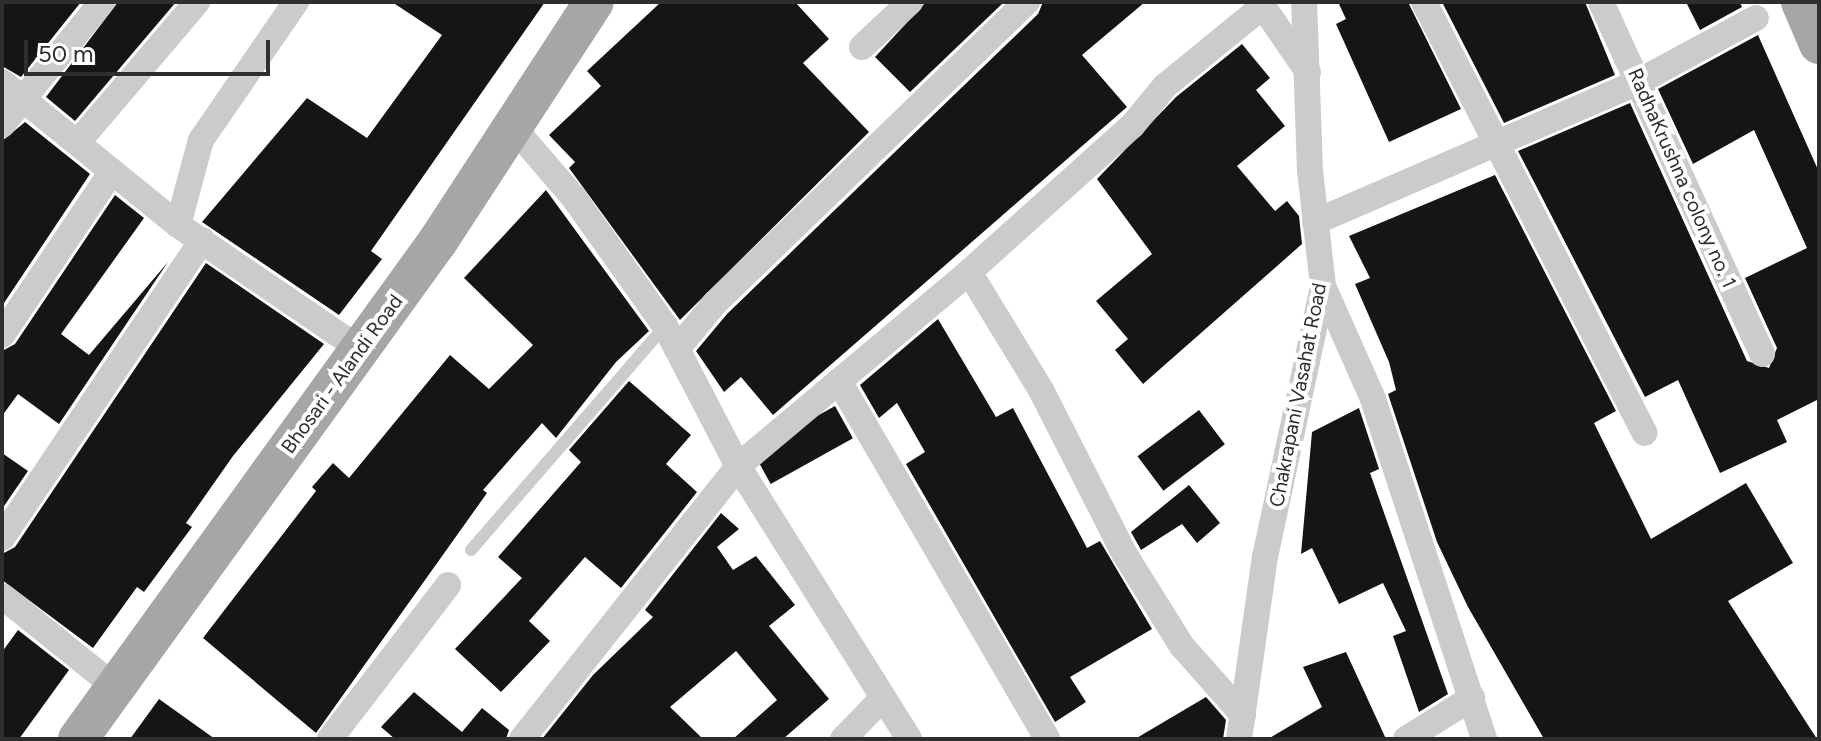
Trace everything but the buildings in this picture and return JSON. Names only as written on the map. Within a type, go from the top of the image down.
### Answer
[{"type":"main road","name":"Bhosari - Alandi Road","points":[[78,739],[360,349],[513,127],[594,2]]},
{"type":"main road","points":[[1806,4],[1819,44]]},
{"type":"street","points":[[2,125],[13,90],[102,2]]},
{"type":"street","points":[[78,142],[197,2]]},
{"type":"street","points":[[178,225],[201,140],[296,2]]},
{"type":"street","points":[[862,47],[910,2]]},
{"type":"street","points":[[671,337],[715,303],[1027,2]]},
{"type":"street","name":"Chakrapani Vasahat Road","points":[[1241,727],[1265,557],[1323,286],[1315,222],[1304,2]]},
{"type":"street","points":[[1424,2],[1645,433]]},
{"type":"street","name":"RadhaKrushna colony no. 1","points":[[1601,2],[1762,354]]},
{"type":"street","points":[[522,739],[738,466],[969,272],[1132,126],[1165,86],[1262,4],[1309,74]]},
{"type":"street","points":[[1315,222],[1496,147],[1638,82],[1756,18]]},
{"type":"street","points":[[13,90],[178,225],[360,349]]},
{"type":"street","points":[[513,127],[574,198],[671,337],[738,466],[909,739]]},
{"type":"street","points":[[2,335],[112,171]]},
{"type":"street","points":[[2,538],[202,240]]},
{"type":"street","points":[[969,272],[1041,390],[1124,553],[1182,646],[1241,727]]},
{"type":"street","points":[[1323,286],[1373,399],[1484,739]]},
{"type":"street","points":[[839,381],[1047,739]]},
{"type":"street","points":[[330,739],[448,585]]},
{"type":"street","points":[[2,596],[115,687]]},
{"type":"street","points":[[1406,739],[1472,698]]},
{"type":"street","points":[[843,739],[882,699]]},
{"type":"lane","points":[[471,550],[671,337]]}]
